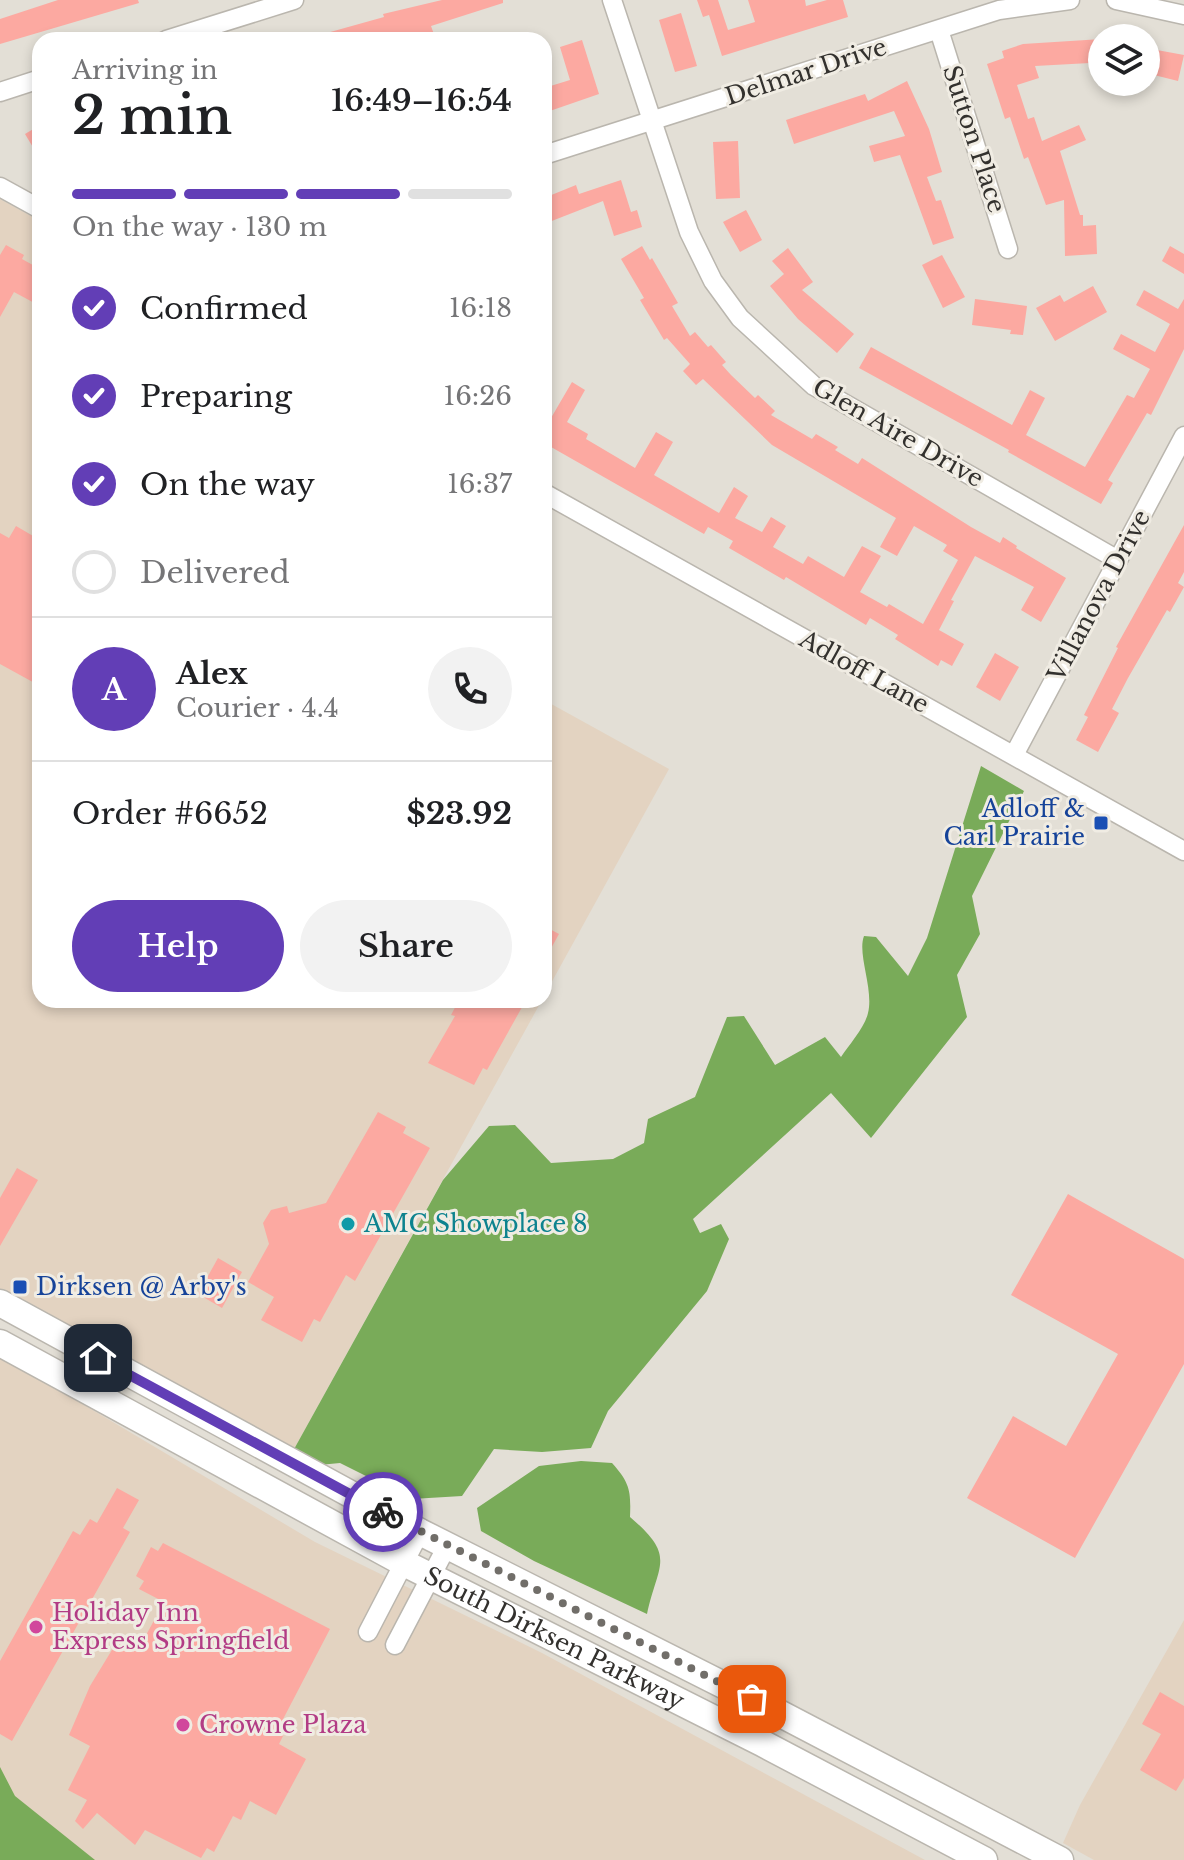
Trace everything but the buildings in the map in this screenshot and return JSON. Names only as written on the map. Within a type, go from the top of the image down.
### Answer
[{"type":"main road","name":"South Dirksen Parkway","points":[[0,1303],[420,1532],[779,1713],[1060,1860]]},
{"type":"main road","name":"South Dirksen Parkway","points":[[0,1343],[404,1563],[762,1743],[984,1860]]},
{"type":"street","points":[[192,32],[294,0]]},
{"type":"street","name":"Glen Aire Drive","points":[[612,0],[689,232],[713,281],[740,318],[814,386],[1118,560]]},
{"type":"street","name":"Delmar Drive","points":[[552,152],[999,10],[1070,0]]},
{"type":"street","points":[[1116,0],[1184,15]]},
{"type":"street","name":"Sutton Place","points":[[939,30],[1008,249]]},
{"type":"street","points":[[0,92],[32,82]]},
{"type":"street","points":[[0,187],[32,205]]},
{"type":"street","name":"Villanova Drive","points":[[1014,755],[1184,436]]},
{"type":"street","name":"Adloff Lane","points":[[552,497],[1184,851]]},
{"type":"street","points":[[368,1632],[420,1532]]},
{"type":"street","points":[[395,1645],[447,1546]]},
{"type":"shaded area","points":[[0,199],[32,217],[32,1008],[538,1008],[293,1451],[0,1289]]},
{"type":"shaded area","points":[[552,704],[669,769],[552,981]]},
{"type":"shaded area","points":[[0,1355],[315,1542],[542,1653],[925,1860],[87,1860],[0,1787]]},
{"type":"shaded area","points":[[1184,1620],[1184,1860],[1094,1860],[1063,1843],[1080,1805]]},
{"type":"green space","points":[[981,766],[1024,791],[972,896],[980,934],[957,975],[967,1017],[871,1138],[831,1093],[693,1219],[700,1233],[721,1224],[729,1239],[707,1291],[608,1411],[591,1448],[542,1452],[494,1449],[462,1496],[412,1499],[340,1463],[319,1465],[293,1451],[443,1180],[489,1126],[515,1125],[551,1163],[613,1159],[644,1143],[648,1119],[695,1097],[727,1017],[744,1016],[775,1065],[825,1037],[841,1057],[868,1013],[864,936],[876,937],[908,976],[927,938]]},
{"type":"green space","points":[[581,1461],[612,1463],[628,1488],[630,1517],[645,1531],[659,1552],[659,1571],[647,1614],[534,1561],[481,1531],[477,1508],[539,1466]]},
{"type":"green space","points":[[0,1767],[15,1796],[95,1860],[0,1860]]},
{"type":"way so far","points":[[383,1512],[752,1699]]},
{"type":"place","name":"Adloff & Carl Prairie","points":[[1101,823]]},
{"type":"place","name":"AMC Showplace 8","points":[[348,1224]]},
{"type":"place","name":"Dirksen @ Arby's","points":[[20,1287]]},
{"type":"place","name":"Holiday Inn Express Springfield","points":[[36,1627]]},
{"type":"place","name":"Crowne Plaza","points":[[183,1725]]},
{"type":"route","points":[[98,1358],[383,1512]]}]
